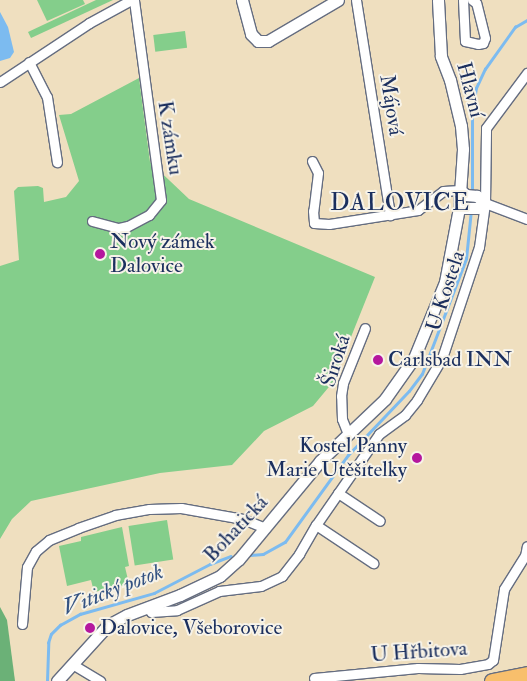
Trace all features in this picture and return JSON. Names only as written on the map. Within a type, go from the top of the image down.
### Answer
[{"type":"highway","points":[[492,681],[527,674]]},
{"type":"street","points":[[0,82],[88,23],[133,0]]},
{"type":"street","name":"K zámku","points":[[92,221],[119,228],[128,226],[149,215],[161,200],[133,0]]},
{"type":"street","points":[[242,0],[251,34],[258,41],[268,41],[338,0]]},
{"type":"street","name":"Májová","points":[[356,0],[390,215]]},
{"type":"street","name":"Hlavní","points":[[438,0],[441,56],[450,80],[462,126],[473,198]]},
{"type":"street","points":[[463,0],[465,40],[478,44],[485,40],[476,3],[472,0]]},
{"type":"street","points":[[29,62],[47,97],[57,162]]},
{"type":"street","name":"U Kostela","points":[[150,609],[177,610],[219,592],[261,586],[287,570],[379,434],[405,415],[417,400],[442,358],[479,247],[473,198],[486,128],[527,73]]},
{"type":"street","points":[[312,161],[318,173],[312,211],[314,223],[328,224],[418,210],[443,191],[473,198],[527,219]]},
{"type":"street","points":[[462,208],[473,198]]},
{"type":"street","name":"Bohatická","points":[[58,681],[108,625],[150,609],[220,576],[239,560],[300,483],[385,398],[414,358],[445,282],[462,208],[473,198]]},
{"type":"street","name":"Široká","points":[[348,434],[342,419],[341,396],[343,383],[365,328]]},
{"type":"street","points":[[338,493],[380,521]]},
{"type":"street","points":[[22,624],[27,567],[36,551],[49,540],[78,528],[124,514],[149,509],[181,508],[243,519],[265,528]]},
{"type":"street","points":[[316,525],[373,563]]},
{"type":"street","name":"U Hřbitova","points":[[314,678],[418,668],[460,669],[488,664],[493,660],[504,589],[525,556],[527,546]]},
{"type":"street","points":[[72,664],[100,681]]},
{"type":"green space","points":[[37,0],[83,0],[85,4],[47,21]]},
{"type":"green space","points":[[96,0],[113,0],[31,38],[28,32]]},
{"type":"green space","points":[[185,31],[187,48],[155,52],[153,35]]},
{"type":"green space","points":[[139,78],[150,162],[189,199],[375,277],[333,382],[313,406],[264,431],[232,465],[160,473],[31,501],[12,519],[0,539],[0,266],[19,260],[14,191],[18,187],[38,186],[43,188],[44,202],[66,197],[79,181],[59,115],[71,114]]},
{"type":"green space","points":[[167,520],[173,560],[135,566],[128,526]]},
{"type":"green space","points":[[122,527],[129,566],[125,567],[129,584],[94,592],[91,580],[67,586],[59,546],[81,541],[81,537]]},
{"type":"green space","points":[[0,607],[7,620],[15,681],[0,681]]},
{"type":"water","points":[[0,12],[8,27],[14,52],[10,58],[0,61]]},
{"type":"waterway","name":"Vitický potok","points":[[472,192],[472,113],[476,88],[485,69],[515,27],[527,20]]},
{"type":"waterway","name":"Vitický potok","points":[[251,555],[263,554],[285,542],[348,455],[409,391],[422,374],[466,259],[471,210]]},
{"type":"waterway","name":"Vitický potok","points":[[47,681],[48,643],[51,634],[60,625],[80,614],[154,593],[210,564],[231,556]]},
{"type":"place","name":"Nový zámek Dalovice","points":[[100,254]]},
{"type":"place","name":"Carlsbad INN","points":[[378,360]]},
{"type":"place","name":"Kostel Panny Marie Utěšitelky","points":[[417,458]]},
{"type":"place","name":"Dalovice, Všeborovice","points":[[90,628]]},
{"type":"district","name":"DALOVICE","points":[[400,203]]}]
